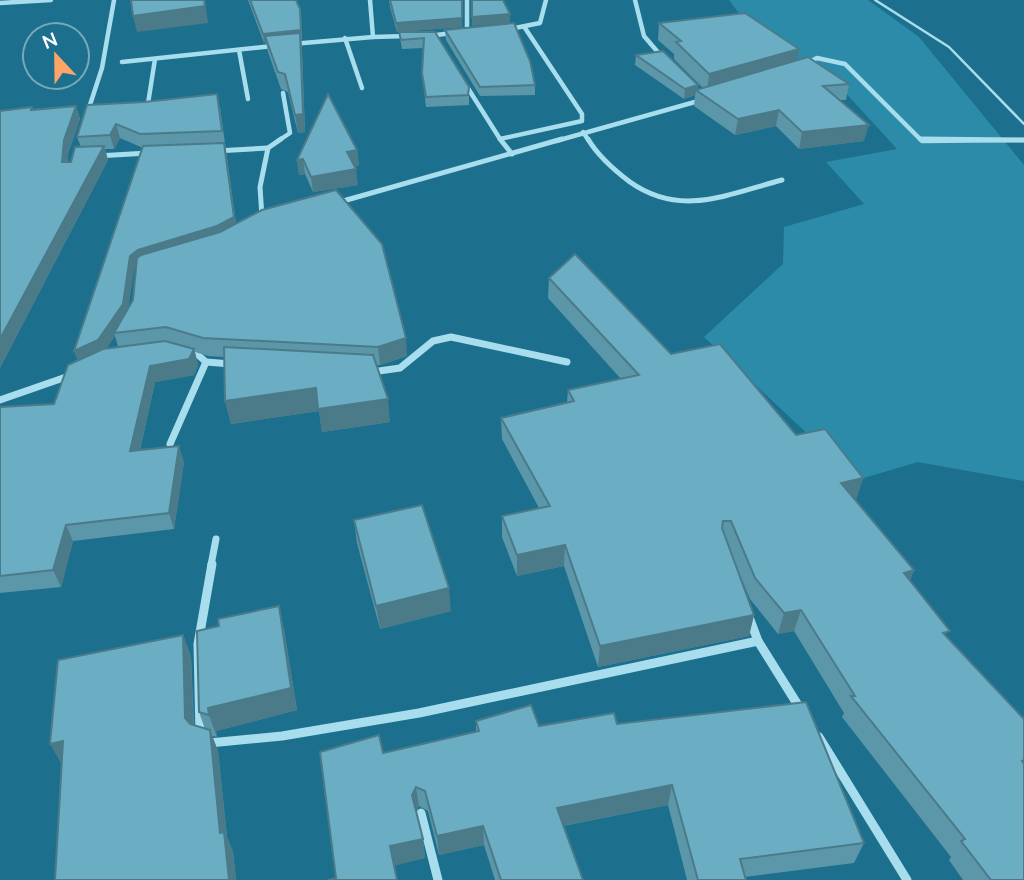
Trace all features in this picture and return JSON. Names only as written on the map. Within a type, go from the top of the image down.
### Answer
[{"type":"street","points":[[0,3],[51,0]]},
{"type":"street","points":[[85,119],[102,68],[114,0]]},
{"type":"street","points":[[370,0],[373,37]]},
{"type":"street","points":[[467,0],[467,31]]},
{"type":"street","points":[[502,29],[524,28],[540,23],[546,0]]},
{"type":"street","points":[[635,0],[644,36],[670,66]]},
{"type":"street","points":[[500,139],[582,121],[582,114],[524,28]]},
{"type":"street","points":[[425,36],[478,30]]},
{"type":"street","points":[[122,62],[345,38],[412,36]]},
{"type":"street","points":[[438,36],[440,42]]},
{"type":"street","points":[[345,38],[362,88]]},
{"type":"street","points":[[239,50],[248,99]]},
{"type":"street","points":[[802,66],[817,58],[845,64],[922,141],[1024,140]]},
{"type":"street","points":[[147,111],[155,59]]},
{"type":"street","points":[[462,78],[512,154]]},
{"type":"street","points":[[332,204],[706,99],[697,90]]},
{"type":"street","points":[[206,151],[268,148],[290,133],[284,93]]},
{"type":"street","points":[[583,132],[592,150],[605,163],[627,179],[674,202],[704,199],[782,180]]},
{"type":"street","points":[[263,222],[260,187],[268,148]]},
{"type":"street","points":[[87,156],[155,153]]},
{"type":"street","points":[[253,227],[274,219]]},
{"type":"street","points":[[363,372],[401,370],[417,358],[429,343],[440,338],[461,339],[567,362]]},
{"type":"street","points":[[180,351],[197,354],[206,362],[246,365]]},
{"type":"street","points":[[170,444],[206,362]]},
{"type":"street","points":[[0,400],[82,370]]},
{"type":"street","points":[[216,539],[198,644],[198,724],[201,739],[214,745],[402,716],[758,641]]},
{"type":"street","points":[[744,606],[758,641],[907,880]]},
{"type":"street","points":[[421,813],[438,880]]},
{"type":"lane","points":[[875,0],[949,47],[1024,124]]},
{"type":"shaded area","points":[[729,0],[868,0],[919,37],[1024,165],[1024,481],[918,462],[857,480],[704,337],[783,264],[784,227],[864,204],[826,162],[897,149],[821,66],[772,57]]},
{"type":"building","points":[[131,0],[204,0],[205,6],[133,16]]},
{"type":"building","points":[[250,0],[296,0],[300,9],[301,30],[263,34]]},
{"type":"building","points":[[390,0],[462,0],[462,18],[396,23]]},
{"type":"building","points":[[472,0],[503,0],[510,14],[472,17]]},
{"type":"building","points":[[745,13],[799,49],[709,74],[676,42],[681,41],[659,23]]},
{"type":"building","points":[[514,23],[530,61],[535,85],[480,87],[445,30]]},
{"type":"building","points":[[399,32],[435,32],[469,87],[468,95],[426,97],[422,73],[424,38],[401,40]]},
{"type":"building","points":[[300,33],[303,114],[295,115],[285,74],[278,72],[265,36]]},
{"type":"building","points":[[663,51],[698,85],[685,89],[636,55]]},
{"type":"building","points":[[808,57],[849,84],[823,86],[869,125],[802,132],[779,110],[738,119],[696,90]]},
{"type":"building","points":[[217,94],[222,131],[140,134],[116,124],[110,135],[77,137],[87,105]]},
{"type":"building","points":[[328,94],[357,150],[347,152],[356,169],[311,177],[303,159],[297,160]]},
{"type":"building","points":[[76,106],[64,140],[62,162],[71,162],[75,147],[104,146],[0,339],[0,111]]},
{"type":"building","points":[[224,143],[234,217],[217,226],[138,250],[130,256],[123,304],[98,340],[74,351],[143,146]]},
{"type":"building","points":[[336,190],[382,244],[406,338],[378,347],[203,338],[166,327],[114,333],[133,300],[137,258],[141,255],[220,232],[262,210]]},
{"type":"building","points":[[575,254],[671,354],[720,344],[796,435],[825,429],[863,478],[841,483],[914,570],[904,573],[950,631],[943,633],[1024,719],[1024,880],[991,880],[961,841],[965,839],[851,696],[855,696],[801,610],[784,613],[755,578],[731,521],[723,521],[722,528],[754,615],[600,646],[565,545],[517,555],[502,516],[550,506],[501,418],[574,401],[568,390],[639,375],[549,278]]},
{"type":"building","points":[[165,341],[194,349],[189,359],[150,366],[130,451],[179,446],[169,513],[66,525],[53,570],[0,576],[0,407],[54,404],[68,365],[103,349]]},
{"type":"building","points":[[224,347],[373,355],[388,399],[318,409],[316,388],[225,401]]},
{"type":"building","points":[[422,505],[449,588],[376,606],[354,520]]},
{"type":"building","points":[[279,606],[291,688],[208,708],[209,715],[199,712],[197,631],[219,626],[218,619]]},
{"type":"building","points":[[183,635],[185,718],[190,724],[210,730],[220,833],[224,832],[229,880],[55,880],[63,741],[50,744],[58,660]]},
{"type":"building","points":[[806,702],[864,843],[740,859],[746,880],[698,880],[672,785],[557,808],[583,880],[501,880],[483,826],[437,836],[425,791],[416,787],[412,795],[423,839],[390,846],[397,880],[328,880],[336,878],[320,752],[379,735],[383,753],[479,731],[476,721],[531,705],[539,726],[614,713],[617,724]]}]
